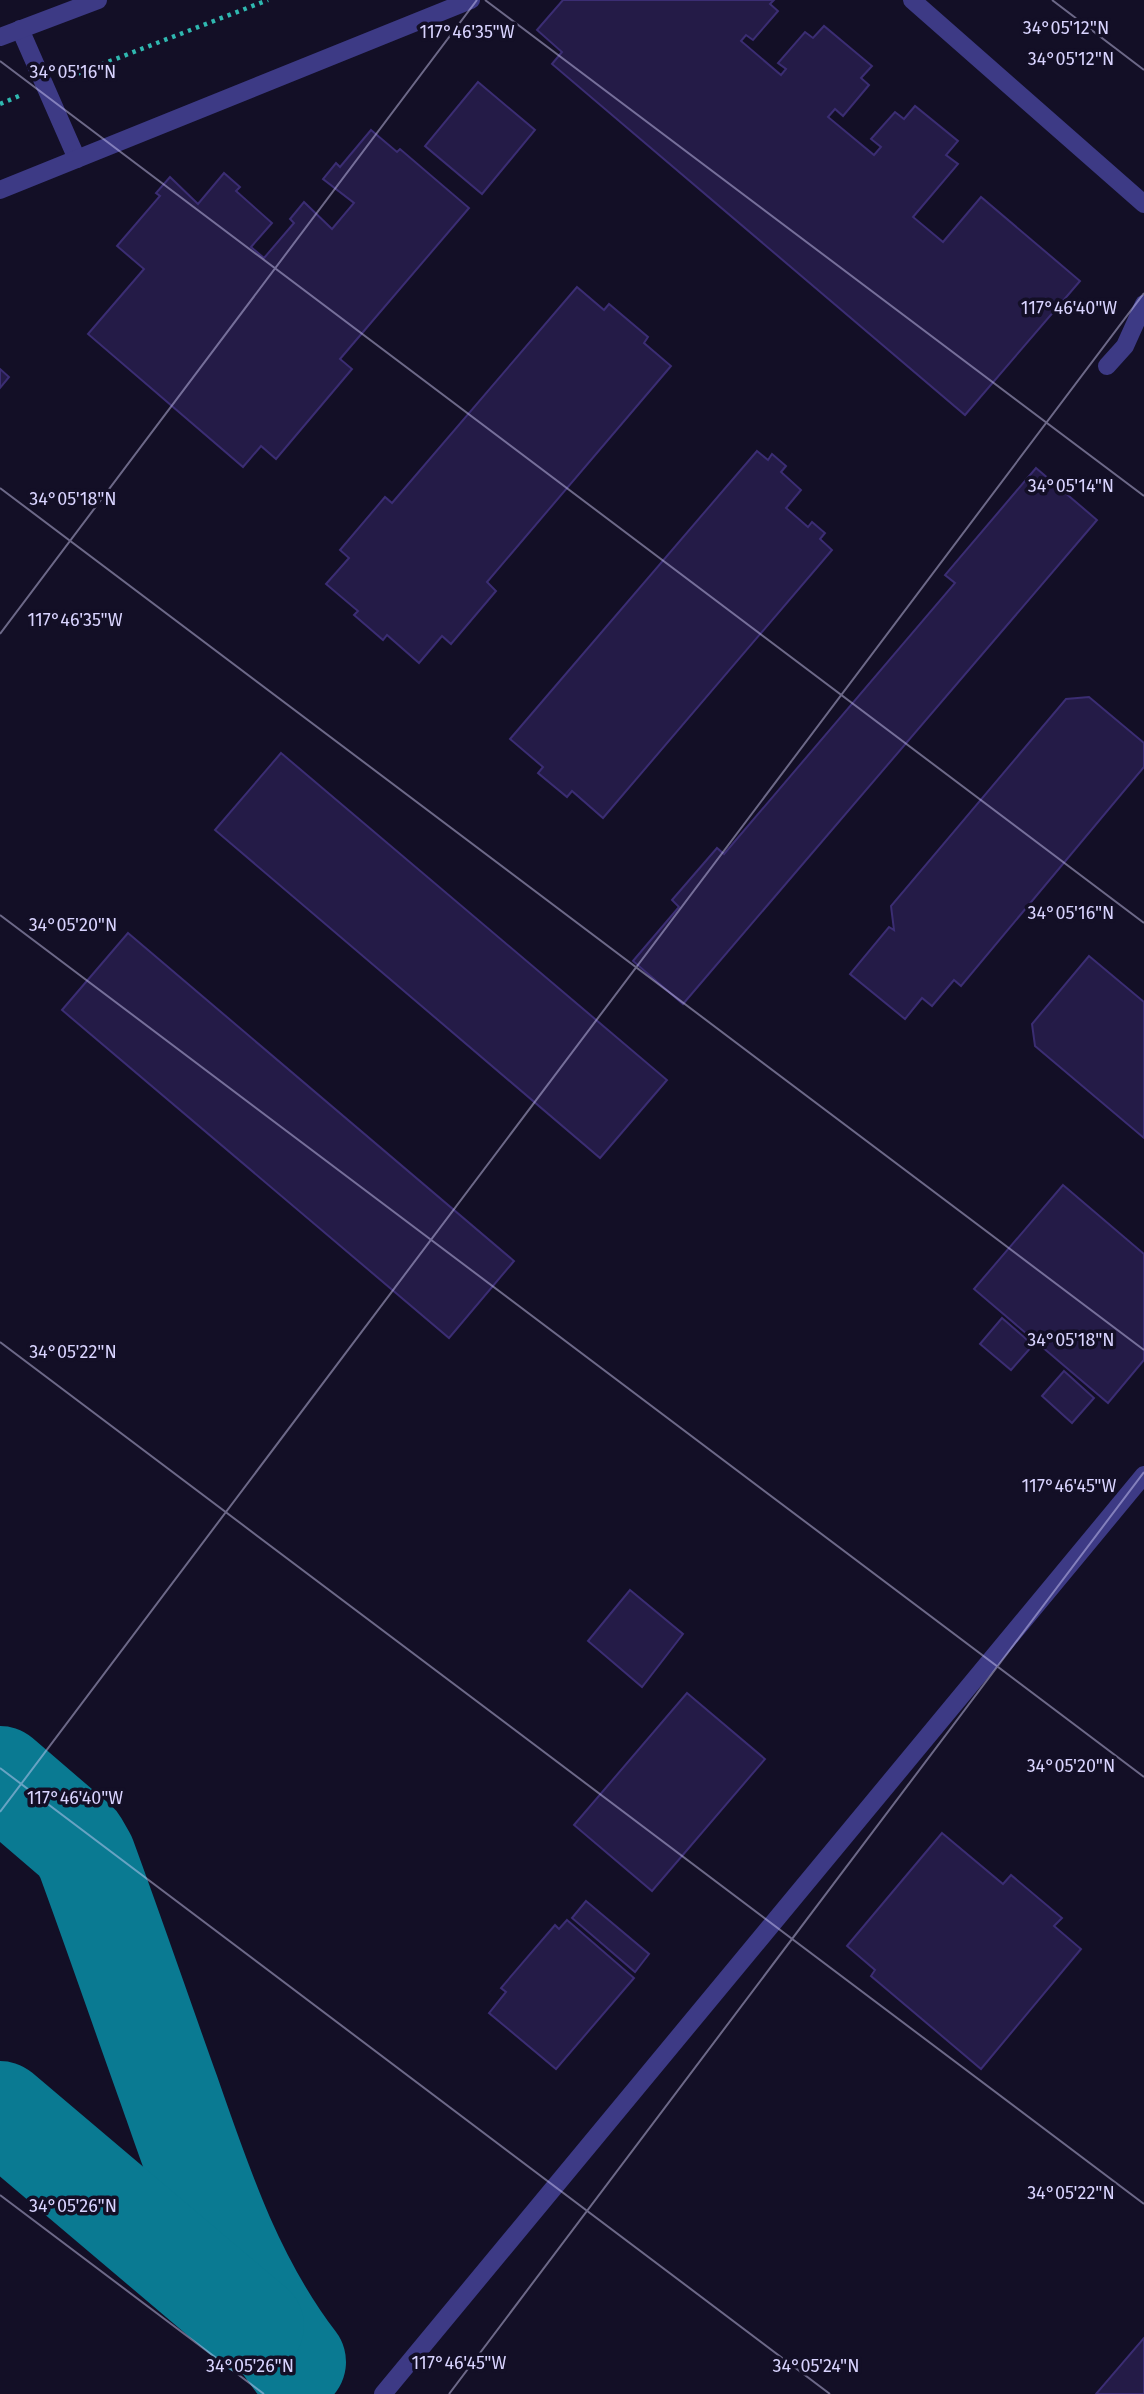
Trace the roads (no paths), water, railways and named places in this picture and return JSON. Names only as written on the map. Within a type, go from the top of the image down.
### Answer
[{"type":"street","points":[[0,37],[98,0]]},
{"type":"street","points":[[0,190],[471,0]]},
{"type":"street","points":[[912,0],[1144,204]]},
{"type":"street","points":[[20,29],[77,159]]},
{"type":"street","points":[[1107,366],[1125,346],[1144,304]]},
{"type":"street","points":[[383,2394],[1144,1475]]}]
